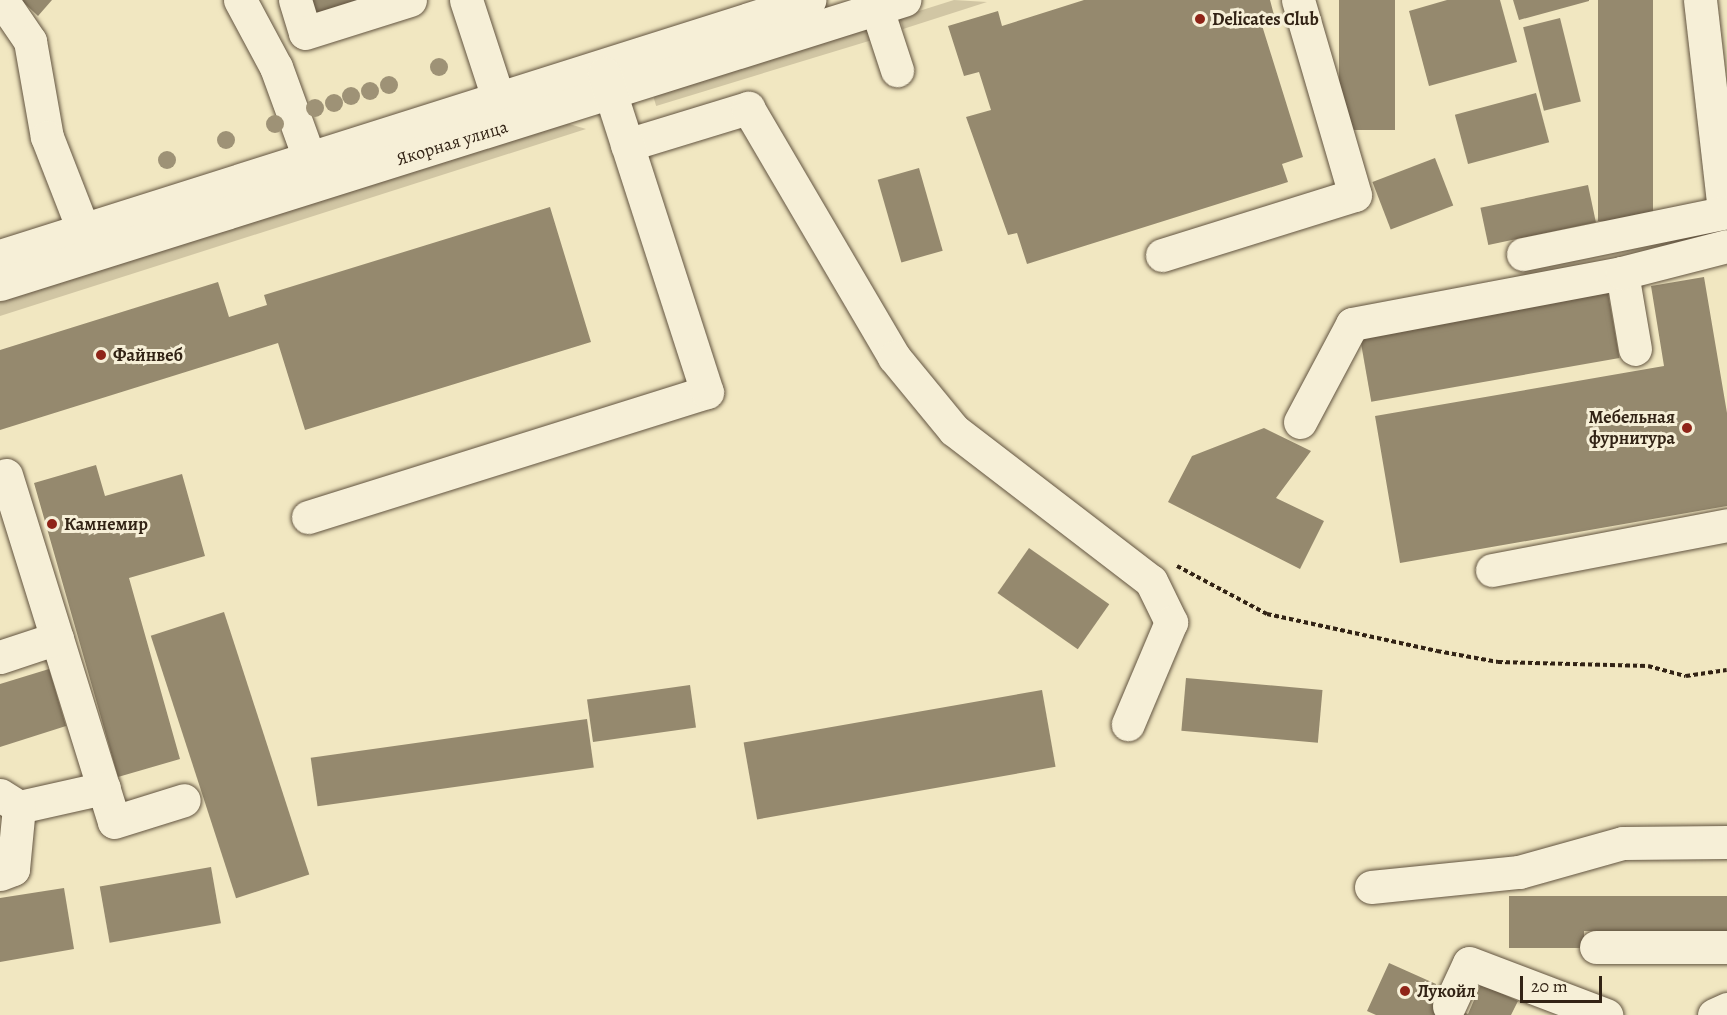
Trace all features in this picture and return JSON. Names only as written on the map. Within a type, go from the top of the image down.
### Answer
[{"type":"street","points":[[2,0],[30,41],[47,137],[88,242]]},
{"type":"street","points":[[240,0],[276,67],[314,171]]},
{"type":"street","points":[[295,0],[305,33],[410,0]]},
{"type":"street","points":[[466,0],[498,98]]},
{"type":"street","name":"Якорная улица","points":[[314,171],[498,98],[606,79],[809,0]]},
{"type":"street","points":[[1162,255],[1354,195],[1298,0]]},
{"type":"street","points":[[1523,254],[1616,224],[1726,212],[1700,0]]},
{"type":"street","points":[[885,3],[897,70]]},
{"type":"street","name":"Якорная улица","points":[[2,270],[606,79],[885,3]]},
{"type":"street","points":[[308,517],[707,393],[606,79]]},
{"type":"street","points":[[627,144],[748,108],[894,357],[954,430],[1128,560],[1151,581],[1171,622],[1128,724]]},
{"type":"street","points":[[1300,422],[1352,324],[1622,273],[1727,246]]},
{"type":"street","points":[[1622,273],[1635,349]]},
{"type":"street","points":[[6,475],[114,822],[184,800]]},
{"type":"street","points":[[1492,570],[1727,525]]},
{"type":"street","points":[[0,657],[57,638]]},
{"type":"street","points":[[0,874],[13,869],[10,801],[104,788]]},
{"type":"street","points":[[1371,887],[1519,872],[1623,843],[1727,842]]},
{"type":"street","points":[[1596,947],[1727,947]]},
{"type":"street","points":[[1449,1006],[1469,963],[1606,1015]]},
{"type":"street","points":[[1714,1015],[1727,1009]]},
{"type":"path","points":[[1128,560],[1159,555],[1267,614],[1437,651],[1498,662],[1648,666],[1686,676],[1727,670]]},
{"type":"shaded area","points":[[954,0],[987,2],[903,29],[900,17]]},
{"type":"shaded area","points":[[873,25],[877,38],[656,106],[652,93]]},
{"type":"shaded area","points":[[566,123],[586,129],[0,316],[0,302]]},
{"type":"building","points":[[21,0],[52,0],[38,16]]},
{"type":"building","points":[[302,0],[379,0],[309,22]]},
{"type":"building","points":[[1084,0],[1270,0],[1274,15],[1260,19],[1303,157],[1282,164],[1288,182],[1027,264],[1017,233],[1008,235],[966,117],[991,110],[979,72],[964,76],[948,26],[998,11],[1002,26]]},
{"type":"building","points":[[1339,0],[1395,0],[1395,130],[1339,130]]},
{"type":"building","points":[[1447,0],[1500,0],[1517,62],[1429,86],[1409,11]]},
{"type":"building","points":[[1513,0],[1589,0],[1589,1],[1519,20]]},
{"type":"building","points":[[1598,0],[1653,0],[1653,221],[1598,221]]},
{"type":"building","points":[[1560,18],[1581,101],[1544,111],[1523,27]]},
{"type":"building","points":[[1536,93],[1549,142],[1468,164],[1455,115]]},
{"type":"building","points":[[1435,158],[1453,206],[1391,230],[1372,182]]},
{"type":"building","points":[[919,168],[943,251],[901,263],[878,180]]},
{"type":"building","points":[[1588,185],[1596,222],[1488,245],[1480,208]]},
{"type":"building","points":[[550,207],[591,342],[305,430],[278,343],[0,430],[0,350],[218,282],[229,317],[267,305],[264,295]]},
{"type":"building","points":[[1704,277],[1727,413],[1727,506],[1400,563],[1375,416],[1664,366],[1651,286]]},
{"type":"building","points":[[1608,293],[1619,358],[1371,402],[1360,337]]},
{"type":"building","points":[[1264,428],[1311,451],[1276,498],[1324,521],[1300,569],[1168,502],[1192,456]]},
{"type":"building","points":[[96,465],[105,496],[182,474],[205,556],[129,578],[180,759],[118,777],[34,483]]},
{"type":"building","points":[[1029,548],[1109,604],[1078,649],[997,593]]},
{"type":"building","points":[[224,612],[309,874],[236,898],[151,636]]},
{"type":"building","points":[[49,669],[66,726],[0,747],[0,684]]},
{"type":"building","points":[[1186,678],[1322,690],[1318,743],[1181,731]]},
{"type":"building","points":[[690,685],[696,728],[593,742],[587,699]]},
{"type":"building","points":[[1042,690],[1056,767],[757,819],[744,743]]},
{"type":"building","points":[[587,719],[594,768],[318,806],[311,758]]},
{"type":"building","points":[[211,867],[221,923],[110,943],[100,887]]},
{"type":"building","points":[[64,888],[74,949],[0,962],[0,898]]},
{"type":"building","points":[[1509,896],[1727,896],[1727,931],[1584,931],[1584,948],[1509,948]]},
{"type":"building","name":"Лукойл","points":[[1389,963],[1436,984],[1430,998],[1468,1014],[1481,984],[1518,1001],[1511,1015],[1376,1015],[1367,1011]]},
{"type":"place","name":"Delicates Club","points":[[1200,19]]},
{"type":"place","name":"Файнвеб","points":[[101,355]]},
{"type":"place","name":"Мебельная фурнитура","points":[[1687,428]]},
{"type":"place","name":"Камнемир","points":[[52,524]]},
{"type":"place","name":"Лукойл","points":[[1405,991]]}]
